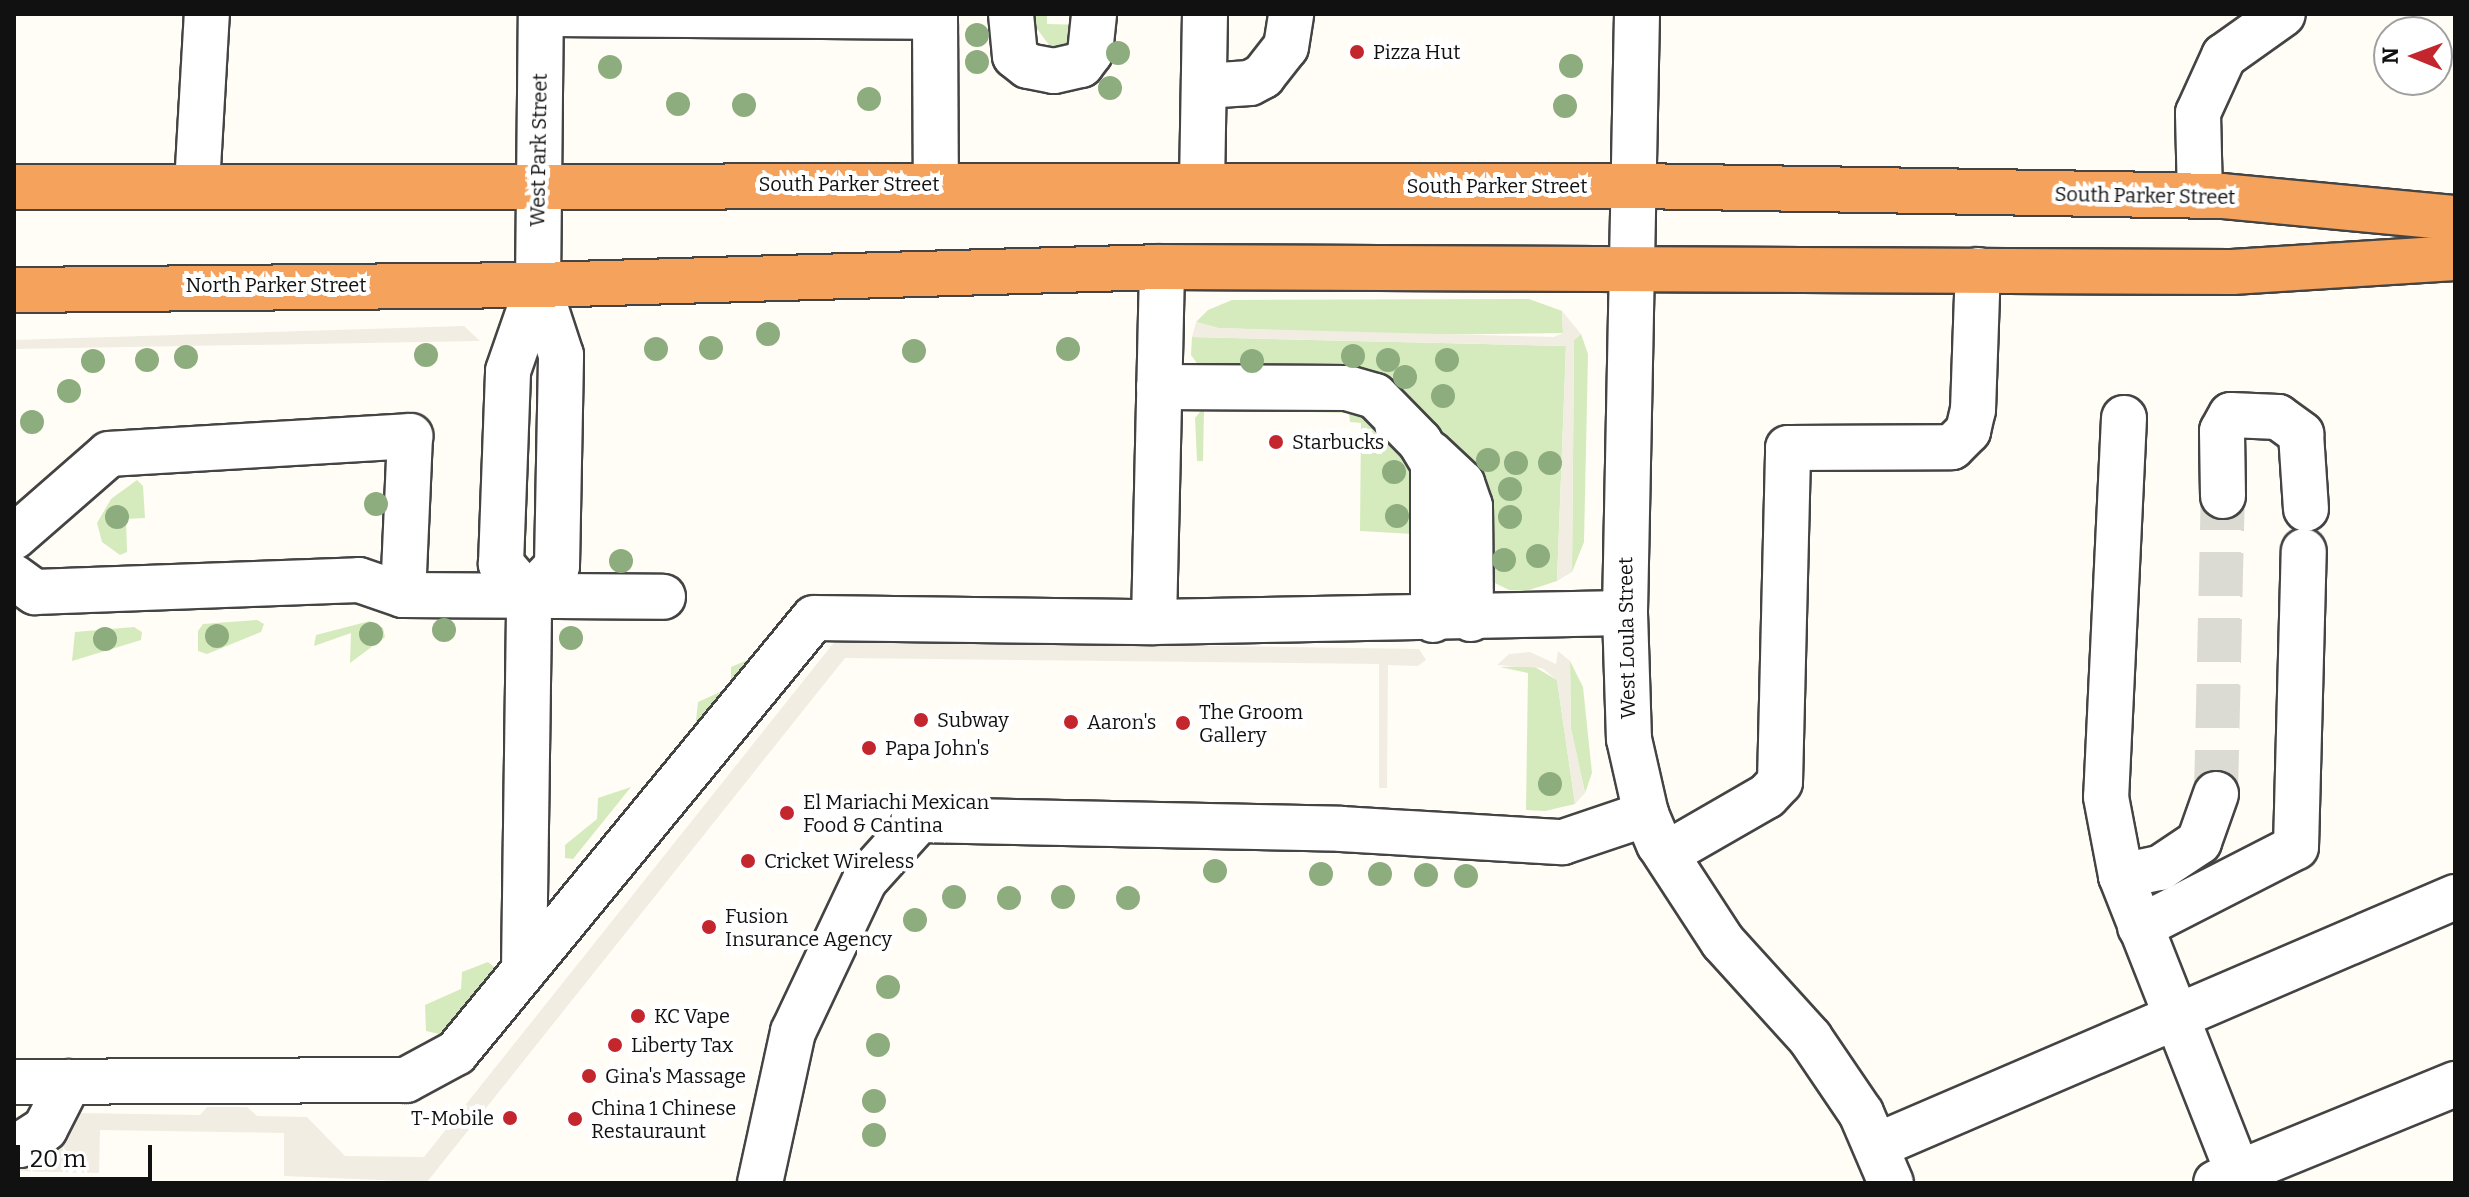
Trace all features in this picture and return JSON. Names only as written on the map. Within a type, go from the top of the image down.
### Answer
[{"type":"highway","points":[[14,187],[537,183]]},
{"type":"highway","name":"South Parker Street","points":[[537,183],[1635,186],[2200,196],[2455,218]]},
{"type":"highway","points":[[538,285],[1162,267],[2232,272],[2455,258]]},
{"type":"highway","name":"North Parker Street","points":[[14,290],[538,285]]},
{"type":"street","points":[[197,185],[207,14]]},
{"type":"street","points":[[541,14],[935,15],[936,184]]},
{"type":"street","name":"West Park Street","points":[[529,596],[501,564],[508,371],[538,285],[541,14]]},
{"type":"street","points":[[1011,14],[1015,56],[1028,66],[1054,71],[1081,65],[1090,53],[1094,14]]},
{"type":"street","points":[[1202,185],[1205,14]]},
{"type":"street","points":[[1204,86],[1250,83],[1263,76],[1286,47],[1291,14]]},
{"type":"street","name":"West Loula Street","points":[[1637,14],[1625,613],[1629,739],[1646,814],[1666,854],[1723,942],[1810,1038],[1861,1113],[1883,1164]]},
{"type":"street","points":[[2200,196],[2198,113],[2224,56],[2283,14]]},
{"type":"street","points":[[1154,622],[1162,267]]},
{"type":"street","points":[[1666,854],[1767,796],[1780,782],[1788,448],[1952,447],[1968,431],[1973,410],[1978,270]]},
{"type":"street","points":[[1159,387],[1364,390],[1428,451],[1437,483],[1452,620]]},
{"type":"street","points":[[2140,927],[2296,847],[2305,530],[2301,434],[2278,417],[2231,415],[2222,431],[2223,496]]},
{"type":"street","points":[[2124,418],[2106,797],[2121,876],[2174,1017],[2227,1178],[2455,1084]]},
{"type":"street","points":[[14,537],[109,454],[410,436],[403,595]]},
{"type":"street","points":[[14,577],[35,592],[359,580],[403,595],[663,597]]},
{"type":"street","points":[[524,970],[529,596]]},
{"type":"street","points":[[14,1082],[406,1080],[456,1053],[814,618],[1154,622],[1452,620],[1625,613]]},
{"type":"street","points":[[2121,876],[2160,868],[2199,842],[2216,794]]},
{"type":"street","points":[[760,1183],[793,1032],[865,880],[919,820],[1341,829],[1563,842],[1646,814]]},
{"type":"street","points":[[1883,1164],[2174,1017],[2455,897]]},
{"type":"street","points":[[20,1145],[45,1129],[69,1082]]},
{"type":"green space","points":[[1026,14],[1047,14],[1047,24],[1084,25],[1079,44],[1052,49]]},
{"type":"green space","points":[[1529,299],[1562,311],[1563,333],[1410,335],[1218,328],[1196,322],[1208,310],[1232,300]]},
{"type":"green space","points":[[1581,334],[1588,354],[1584,542],[1572,572],[1574,340]]},
{"type":"green space","points":[[1192,337],[1566,346],[1557,581],[1526,591],[1509,590],[1491,581],[1396,395],[1199,366],[1191,355]]},
{"type":"green space","points":[[1240,402],[1240,410],[1204,410],[1203,461],[1197,461],[1195,418],[1204,407]]},
{"type":"green space","points":[[1269,402],[1348,404],[1413,452],[1413,534],[1360,531],[1361,423],[1350,422],[1349,413],[1269,411]]},
{"type":"green space","points":[[137,480],[143,486],[145,518],[126,519],[127,552],[120,555],[102,542],[97,523],[111,499]]},
{"type":"green space","points":[[257,620],[264,624],[261,632],[207,654],[198,651],[198,631],[203,624]]},
{"type":"green space","points":[[370,621],[383,628],[385,637],[350,663],[351,633],[314,646],[316,635]]},
{"type":"green space","points":[[134,627],[142,632],[141,640],[72,661],[75,632]]},
{"type":"green space","points":[[759,655],[695,730],[698,702],[731,687],[731,667]]},
{"type":"green space","points":[[1570,661],[1583,687],[1592,773],[1585,793],[1571,729]]},
{"type":"green space","points":[[1533,666],[1557,680],[1575,804],[1545,811],[1526,810],[1528,673],[1500,667]]},
{"type":"green space","points":[[631,787],[573,859],[565,858],[565,845],[597,819],[598,798]]},
{"type":"green space","points":[[488,962],[498,970],[444,1035],[426,1031],[425,1005],[461,989],[462,972]]},
{"type":"shaded area","points":[[1562,311],[1581,334],[1574,340],[1572,572],[1557,581],[1566,346],[1192,337],[1196,322],[1218,328],[1554,337],[1563,333]]},
{"type":"shaded area","points":[[464,326],[480,341],[14,349],[14,340]]},
{"type":"shaded area","points":[[836,640],[1419,649],[1426,660],[1418,666],[1388,665],[1387,788],[1379,788],[1379,664],[845,658],[427,1182],[284,1176],[284,1133],[100,1130],[99,1173],[14,1171],[14,1161],[76,1113],[200,1115],[207,1107],[247,1107],[257,1116],[307,1117],[345,1156],[424,1157]]},
{"type":"shaded area","points":[[1558,651],[1570,661],[1571,729],[1585,793],[1575,804],[1557,680],[1542,668],[1497,665],[1509,654],[1530,652],[1556,664]]},
{"type":"tunnel","points":[[2216,794],[2223,496]]},
{"type":"place","name":"Pizza Hut","points":[[1357,52]]},
{"type":"place","name":"Starbucks","points":[[1276,442]]},
{"type":"place","name":"Subway","points":[[921,720]]},
{"type":"place","name":"Aaron's","points":[[1071,722]]},
{"type":"place","name":"The Groom Gallery","points":[[1183,723]]},
{"type":"place","name":"Papa John's","points":[[869,748]]},
{"type":"place","name":"El Mariachi Mexican Food & Cantina","points":[[787,813]]},
{"type":"place","name":"Cricket Wireless","points":[[748,861]]},
{"type":"place","name":"Fusion Insurance Agency","points":[[709,927]]},
{"type":"place","name":"KC Vape","points":[[638,1016]]},
{"type":"place","name":"Liberty Tax","points":[[615,1045]]},
{"type":"place","name":"Gina's Massage","points":[[589,1076]]},
{"type":"place","name":"T-Mobile","points":[[510,1118]]},
{"type":"place","name":"China 1 Chinese Restauraunt","points":[[575,1119]]}]
